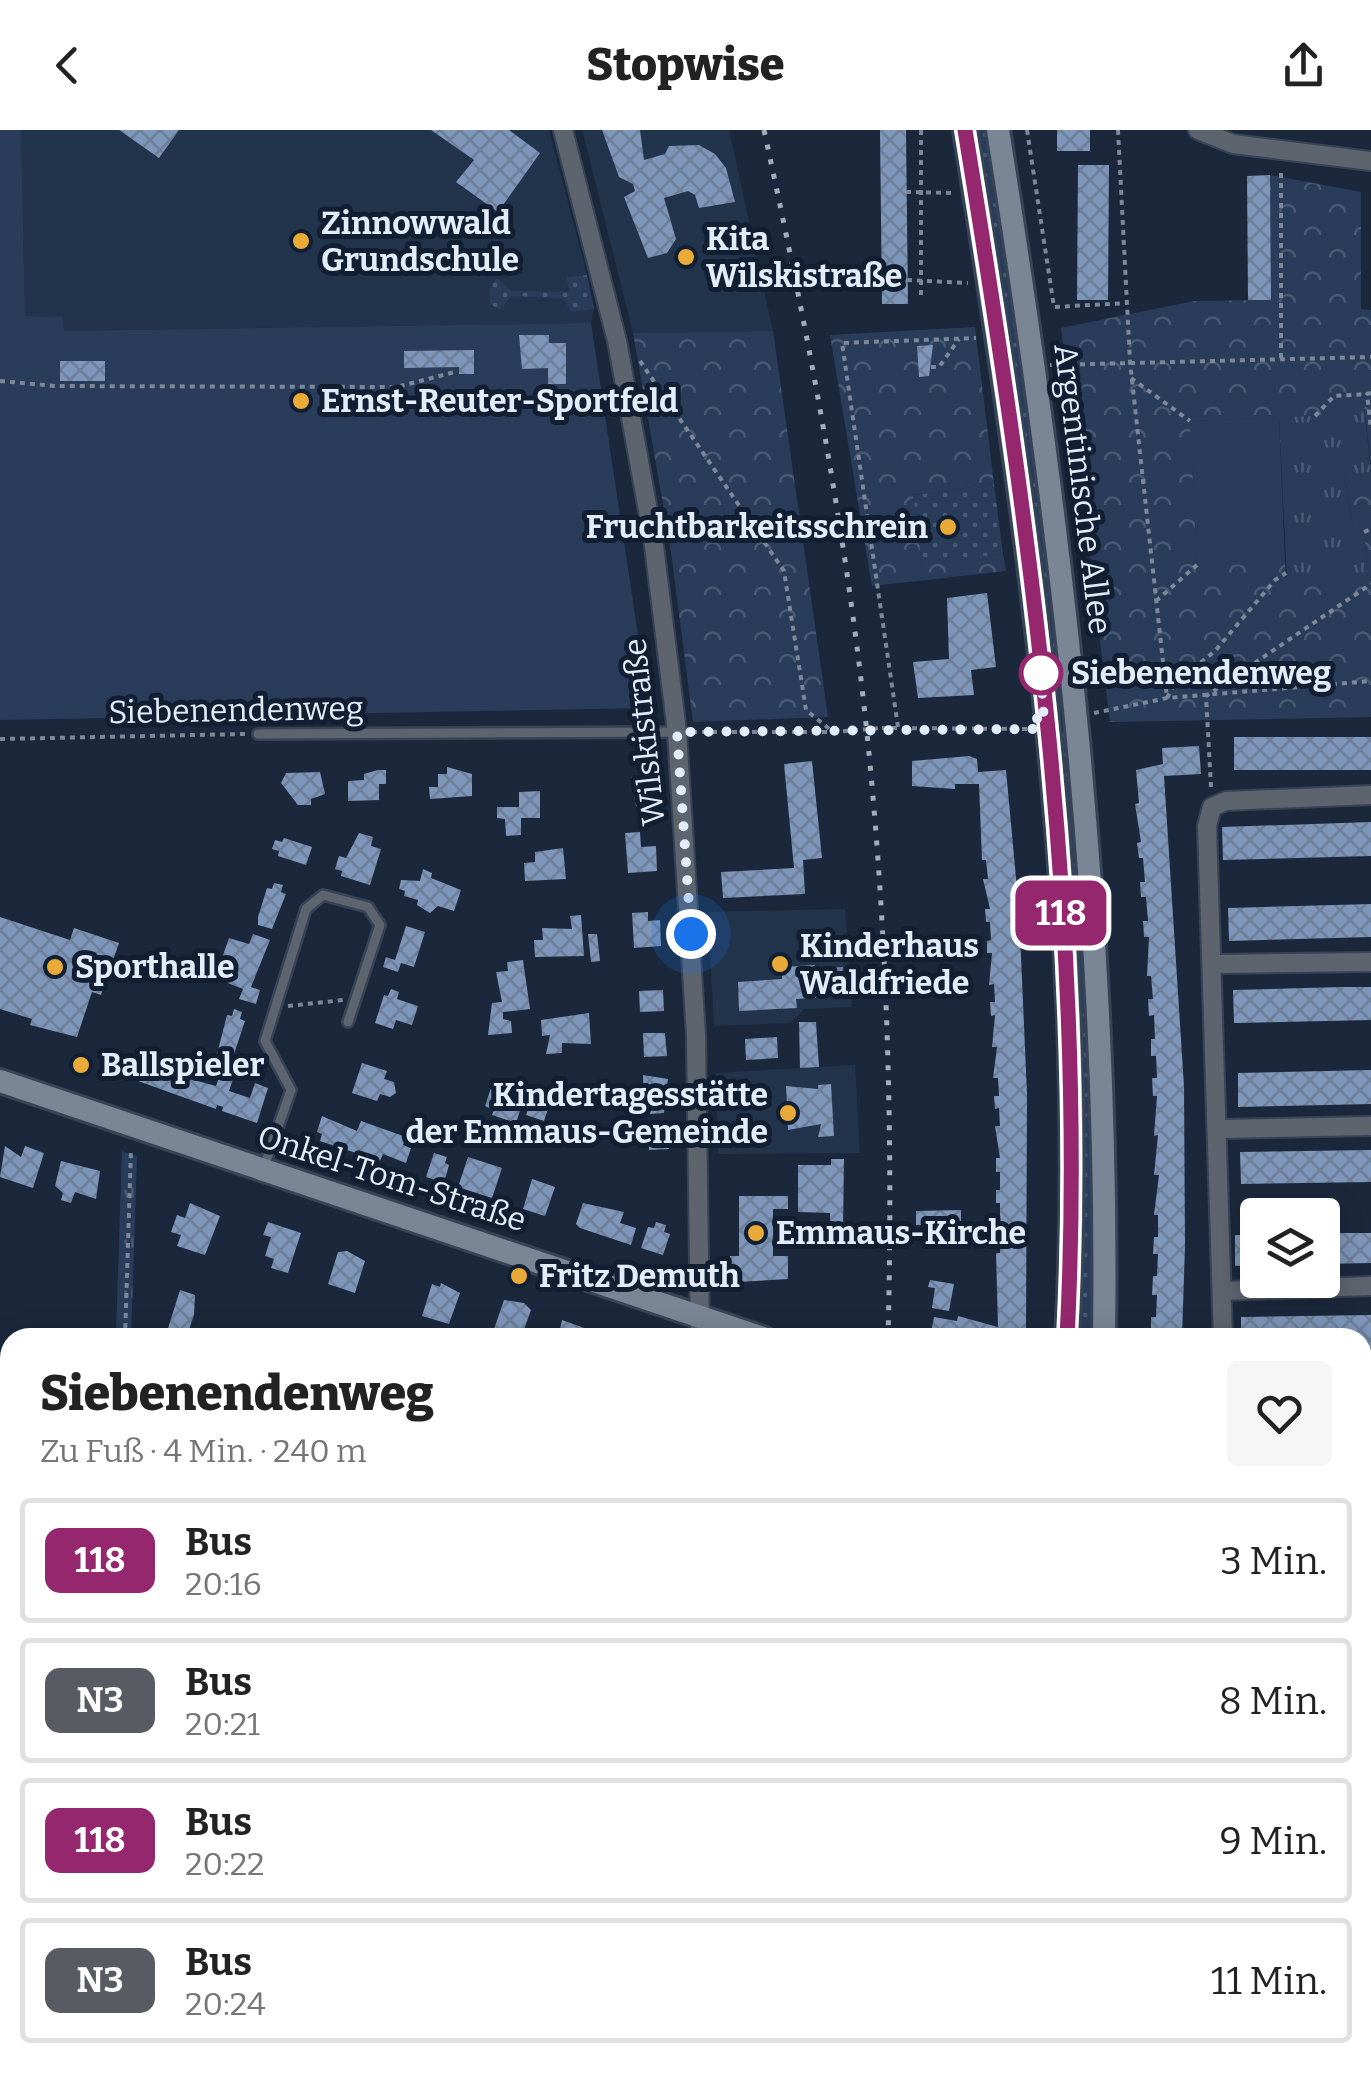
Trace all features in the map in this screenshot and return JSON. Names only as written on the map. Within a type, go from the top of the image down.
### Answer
[{"type":"main road","name":"Argentinische Allee","points":[[965,130],[1021,510],[1044,722],[1070,1072],[1068,1328]]},
{"type":"main road","name":"Argentinische Allee","points":[[998,130],[1036,366],[1070,642],[1096,932],[1105,1162],[1104,1328]]},
{"type":"main road","name":"Onkel-Tom-Straße","points":[[0,1082],[263,1170],[700,1326]]},
{"type":"street","name":"Wilskistraße","points":[[563,130],[617,342],[652,538],[677,732],[696,1035],[700,1326]]},
{"type":"street","points":[[1198,130],[1232,144],[1371,161]]},
{"type":"street","points":[[1223,1328],[1220,1129],[1207,826],[1212,807],[1226,801],[1371,794]]},
{"type":"street","points":[[1212,964],[1371,962]]},
{"type":"street","points":[[1220,1129],[1371,1126]]},
{"type":"street","points":[[1222,1291],[1371,1286]]},
{"type":"lane","name":"Siebenendenweg","points":[[258,734],[677,732]]},
{"type":"lane","points":[[263,1170],[291,1090],[265,1042],[306,909],[323,895],[368,907],[380,925],[348,1022]]},
{"type":"path","points":[[920,130],[921,296]]},
{"type":"path","points":[[1027,130],[1054,306],[1127,303]]},
{"type":"path","points":[[1118,130],[1130,362],[1166,698]]},
{"type":"path","points":[[1281,150],[1281,358]]},
{"type":"path","points":[[906,192],[958,194]]},
{"type":"path","points":[[908,280],[972,283]]},
{"type":"path","points":[[898,727],[842,343],[981,338]]},
{"type":"path","points":[[931,367],[939,367],[959,339]]},
{"type":"path","points":[[617,342],[626,341],[784,570],[806,710],[833,732]]},
{"type":"path","points":[[1036,366],[1371,357]]},
{"type":"path","points":[[0,382],[55,386],[397,387],[455,372]]},
{"type":"path","points":[[1132,378],[1190,421]]},
{"type":"path","points":[[1315,416],[1334,396],[1369,393],[1371,429]]},
{"type":"path","points":[[1364,532],[1371,529]]},
{"type":"path","points":[[1156,601],[1197,565]]},
{"type":"path","points":[[1166,698],[1175,684],[1215,652],[1276,580],[1286,574]]},
{"type":"path","points":[[1206,696],[1371,584]]},
{"type":"path","points":[[1105,714],[1166,698],[1371,681]]},
{"type":"path","points":[[1206,696],[1212,807]]},
{"type":"path","points":[[677,732],[833,732],[898,727],[1035,729],[1034,717],[1044,722]]},
{"type":"path","name":"Siebenendenweg","points":[[0,740],[258,734]]},
{"type":"path","points":[[274,1008],[357,997]]},
{"type":"path","points":[[125,1328],[131,1150]]},
{"type":"shaded area","name":"Zinnowwald Grundschule","points":[[21,130],[549,130],[587,275],[594,309],[591,323],[64,331],[62,317],[25,317]]},
{"type":"shaded area","name":"Kita Wilskistraße","points":[[582,130],[729,130],[773,331],[633,333]]},
{"type":"shaded area","name":"Kinderhaus Waldfriede","points":[[845,909],[852,1007],[804,1009],[791,1023],[714,1026],[708,912]]},
{"type":"shaded area","name":"Kindertagesstätte der Emmaus-Gemeinde","points":[[855,1065],[860,1153],[718,1154],[716,1073]]},
{"type":"green space","name":"Ernst-Reuter-Sportfeld","points":[[0,130],[21,130],[25,316],[63,317],[64,331],[591,323],[649,708],[0,720]]},
{"type":"green space","points":[[978,130],[989,130],[1009,253],[1067,713],[1055,714],[1021,424]]},
{"type":"green space","points":[[1270,175],[1361,192],[1361,309],[1371,310],[1371,464],[1363,398],[1320,416],[1191,421],[1197,564],[1285,564],[1287,579],[1368,579],[1364,530],[1353,531],[1345,475],[1371,472],[1371,717],[1110,722],[1061,328],[1194,301],[1271,300]]},
{"type":"green space","points":[[587,275],[594,309],[571,312],[564,298],[511,296],[500,310],[490,304],[490,287],[497,278],[511,291],[569,292],[567,277]]},
{"type":"green space","points":[[975,327],[994,484],[913,495],[922,564],[1003,554],[1006,571],[872,586],[830,335]]},
{"type":"green space","points":[[773,331],[828,717],[693,722],[670,544],[633,333]]},
{"type":"green space","points":[[1363,397],[1371,472],[1345,476],[1353,530],[1364,529],[1368,579],[1287,579],[1279,417],[1320,416],[1333,400]]},
{"type":"green space","points":[[1279,417],[1285,564],[1197,565],[1190,421]]},
{"type":"green space","points":[[994,484],[1003,554],[922,565],[913,495]]},
{"type":"green space","points":[[1069,731],[1094,1083],[1094,1328],[1080,1328],[1082,1083],[1057,732]]},
{"type":"green space","points":[[122,1151],[137,1156],[131,1328],[116,1328]]},
{"type":"building","points":[[119,130],[179,130],[159,158]]},
{"type":"building","points":[[431,130],[509,130],[540,153],[498,212],[456,182],[474,160]]},
{"type":"building","points":[[602,130],[640,130],[644,160],[665,154],[669,146],[699,145],[715,154],[726,168],[735,202],[699,208],[695,195],[688,191],[664,198],[676,239],[667,253],[648,258],[624,197],[635,191],[633,184],[619,177]]},
{"type":"building","points":[[880,130],[906,130],[908,304],[882,304]]},
{"type":"building","points":[[1057,130],[1090,130],[1090,151],[1057,151]]},
{"type":"building","points":[[1078,165],[1109,165],[1108,300],[1077,300]]},
{"type":"building","points":[[1270,175],[1271,300],[1248,300],[1247,176]]},
{"type":"building","points":[[519,335],[549,335],[549,343],[566,343],[566,384],[548,384],[548,368],[522,369]]},
{"type":"building","points":[[933,345],[929,376],[919,377],[917,346]]},
{"type":"building","points":[[474,350],[474,374],[459,374],[459,367],[404,368],[404,351]]},
{"type":"building","points":[[60,361],[105,361],[105,381],[60,381]]},
{"type":"building","points":[[987,593],[996,667],[971,670],[974,695],[918,698],[913,662],[949,659],[947,598]]},
{"type":"building","points":[[1234,737],[1371,737],[1371,770],[1234,770]]},
{"type":"building","points":[[1199,746],[1201,774],[1164,776],[1184,1086],[1182,1328],[1151,1328],[1151,1317],[1156,1317],[1157,1295],[1152,1295],[1158,1254],[1153,1254],[1154,1237],[1158,1237],[1158,1215],[1154,1215],[1159,1175],[1154,1175],[1158,1135],[1154,1136],[1157,1096],[1153,1096],[1152,1078],[1157,1078],[1156,1056],[1151,1056],[1154,1015],[1149,1016],[1148,999],[1153,999],[1151,976],[1147,976],[1149,937],[1144,937],[1143,921],[1148,921],[1146,897],[1141,897],[1140,882],[1145,882],[1135,804],[1139,803],[1136,770],[1163,764],[1162,748]]},
{"type":"building","points":[[969,756],[977,759],[978,772],[1006,770],[1019,910],[1027,1094],[1026,1328],[932,1328],[934,1317],[957,1321],[958,1316],[998,1327],[996,1253],[1000,1253],[1000,1234],[996,1233],[996,1220],[1000,1220],[1000,1203],[996,1203],[996,1190],[1000,1190],[1000,1172],[996,1172],[996,1158],[1000,1158],[995,1126],[1000,1126],[994,1096],[999,1096],[998,1078],[993,1078],[997,1047],[992,1047],[995,1015],[991,1016],[990,1002],[995,1002],[994,984],[989,985],[992,953],[987,953],[987,941],[991,940],[985,909],[990,909],[983,879],[988,879],[986,860],[982,860],[979,784],[955,784],[955,789],[912,786],[912,761]]},
{"type":"building","points":[[812,761],[822,858],[803,860],[805,894],[723,898],[721,872],[794,868],[784,764]]},
{"type":"building","points":[[447,767],[472,774],[472,796],[430,799],[429,787],[438,787],[438,774],[447,774]]},
{"type":"building","points":[[386,770],[386,784],[379,784],[379,800],[348,801],[348,781],[364,780],[364,774]]},
{"type":"building","points":[[320,772],[325,794],[311,799],[311,805],[298,805],[281,783],[286,773]]},
{"type":"building","points":[[650,775],[653,811],[637,812],[631,777]]},
{"type":"building","points":[[540,791],[540,818],[521,818],[521,835],[506,836],[505,819],[497,818],[497,807],[519,807],[519,792]]},
{"type":"building","points":[[1371,822],[1371,856],[1223,860],[1222,827]]},
{"type":"building","points":[[640,832],[641,847],[656,846],[657,871],[628,873],[625,833]]},
{"type":"building","points":[[359,833],[373,837],[371,846],[381,849],[370,885],[341,876],[342,871],[335,869],[339,856],[346,858]]},
{"type":"building","points":[[284,838],[312,847],[306,865],[278,856],[279,851],[272,849],[275,840],[282,842]]},
{"type":"building","points":[[563,848],[566,879],[525,881],[524,863],[535,862],[535,852]]},
{"type":"building","points":[[423,869],[432,873],[431,878],[461,890],[454,911],[438,906],[430,913],[417,905],[418,900],[404,896],[405,891],[399,889],[401,880],[420,881]]},
{"type":"building","points":[[274,883],[283,885],[281,892],[286,894],[272,929],[258,925],[258,917],[267,888],[272,889]]},
{"type":"building","points":[[1371,904],[1371,937],[1229,941],[1228,908]]},
{"type":"building","points":[[648,912],[648,921],[660,920],[661,946],[634,948],[632,913]]},
{"type":"building","points":[[581,915],[584,956],[535,957],[534,940],[543,940],[542,928],[572,929],[570,916]]},
{"type":"building","name":"Sporthalle","points":[[0,917],[70,940],[74,928],[119,943],[101,995],[92,992],[77,1037],[30,1025],[32,1019],[0,1009]]},
{"type":"building","points":[[406,926],[425,932],[414,967],[401,963],[398,972],[383,967],[386,957],[395,960]]},
{"type":"building","points":[[253,934],[270,940],[251,987],[260,990],[256,1004],[239,999],[243,989],[215,978],[229,938],[249,944]]},
{"type":"building","points":[[588,934],[597,934],[600,961],[591,962]]},
{"type":"building","points":[[523,960],[530,1009],[503,1012],[503,1019],[511,1021],[512,1033],[488,1035],[492,1003],[502,1002],[496,972],[508,971],[507,962]]},
{"type":"building","points":[[815,965],[816,998],[796,999],[797,1008],[739,1011],[738,982],[782,979],[782,967]]},
{"type":"building","points":[[843,967],[839,996],[829,996],[827,968]]},
{"type":"building","points":[[1371,987],[1371,1020],[1234,1023],[1233,990]]},
{"type":"building","points":[[391,989],[399,992],[397,999],[418,1006],[412,1025],[396,1020],[393,1029],[375,1023],[384,995],[388,996]]},
{"type":"building","points":[[663,990],[664,1011],[640,1012],[639,991]]},
{"type":"building","points":[[234,1009],[242,1012],[240,1019],[245,1021],[231,1063],[216,1058],[227,1015],[232,1016]]},
{"type":"building","points":[[589,1013],[591,1044],[562,1043],[562,1053],[546,1054],[550,1035],[542,1036],[541,1020]]},
{"type":"building","points":[[799,1022],[816,1022],[819,1067],[800,1068]]},
{"type":"building","points":[[643,1033],[665,1033],[667,1056],[644,1057]]},
{"type":"building","points":[[777,1037],[778,1058],[746,1060],[745,1039]]},
{"type":"building","points":[[179,1058],[192,1062],[186,1078],[216,1086],[221,1072],[234,1076],[229,1091],[250,1098],[255,1083],[268,1088],[257,1123],[222,1111],[223,1107],[217,1105],[216,1109],[138,1081],[144,1064],[173,1073]]},
{"type":"building","points":[[362,1063],[387,1071],[384,1079],[394,1082],[396,1093],[390,1097],[380,1094],[377,1101],[352,1093]]},
{"type":"building","points":[[1371,1070],[1371,1104],[1238,1107],[1238,1073]]},
{"type":"building","points":[[643,1075],[668,1079],[664,1113],[633,1115],[632,1104],[644,1103]]},
{"type":"building","points":[[831,1084],[834,1136],[818,1137],[821,1124],[788,1130],[786,1086],[818,1089],[818,1085]]},
{"type":"building","points":[[492,1085],[525,1095],[516,1123],[492,1115],[494,1110],[485,1106]]},
{"type":"building","points":[[531,1101],[549,1106],[544,1121],[526,1115]]},
{"type":"building","points":[[322,1116],[357,1131],[361,1121],[406,1137],[403,1145],[411,1148],[406,1163],[383,1154],[380,1161],[320,1141],[322,1134],[317,1132]]},
{"type":"building","points":[[668,1124],[669,1149],[649,1150],[648,1125]]},
{"type":"building","points":[[5,1146],[21,1157],[25,1146],[44,1153],[33,1188],[0,1177]]},
{"type":"building","points":[[1371,1150],[1371,1182],[1241,1184],[1240,1152]]},
{"type":"building","points":[[434,1153],[447,1157],[444,1183],[426,1177]]},
{"type":"building","points":[[468,1157],[502,1168],[492,1198],[458,1187]]},
{"type":"building","points":[[831,1159],[844,1159],[843,1230],[830,1230],[830,1213],[798,1212],[798,1165],[831,1165]]},
{"type":"building","points":[[61,1161],[100,1171],[96,1199],[75,1192],[71,1203],[61,1200],[63,1193],[55,1186]]},
{"type":"building","points":[[532,1179],[555,1187],[545,1216],[523,1209]]},
{"type":"building","name":"Emmaus-Kirche","points":[[739,1196],[788,1196],[788,1209],[773,1209],[773,1256],[788,1256],[788,1279],[738,1282],[739,1273],[730,1273],[730,1256],[739,1256]]},
{"type":"building","points":[[190,1203],[220,1216],[205,1255],[177,1246],[181,1235],[171,1232],[177,1215],[185,1218]]},
{"type":"building","points":[[583,1203],[624,1212],[620,1223],[636,1228],[631,1245],[580,1228],[576,1224]]},
{"type":"building","points":[[961,1210],[961,1224],[916,1225],[916,1211]]},
{"type":"building","points":[[268,1222],[301,1233],[288,1273],[271,1268],[274,1259],[265,1256],[271,1237],[263,1235]]},
{"type":"building","points":[[656,1222],[666,1225],[664,1232],[670,1234],[663,1255],[641,1248],[648,1227],[654,1228]]},
{"type":"building","points":[[1340,1233],[1371,1233],[1371,1263],[1340,1264]]},
{"type":"building","points":[[1235,1235],[1240,1235],[1240,1266],[1235,1266]]},
{"type":"building","points":[[347,1251],[365,1261],[355,1293],[328,1284],[338,1252]]},
{"type":"building","points":[[930,1280],[954,1284],[949,1311],[932,1308],[935,1288],[928,1287]]},
{"type":"building","points":[[441,1283],[460,1293],[449,1324],[422,1316],[432,1284],[440,1287]]},
{"type":"building","points":[[180,1290],[195,1295],[189,1328],[168,1328]]},
{"type":"building","points":[[504,1300],[524,1303],[531,1310],[525,1328],[494,1328]]},
{"type":"building","points":[[1371,1315],[1371,1328],[1241,1328],[1241,1317]]},
{"type":"building","points":[[562,1320],[584,1328],[560,1328]]},
{"type":"railway","points":[[764,130],[826,445],[862,684],[881,907],[888,1050],[888,1328]]},
{"type":"bus line","name":"118","points":[[965,130],[1025,546],[1061,905],[1070,1072],[1072,1204],[1068,1328]]},
{"type":"place","name":"Zinnowwald Grundschule","points":[[301,241]]},
{"type":"place","name":"Kita Wilskistraße","points":[[686,257]]},
{"type":"place","name":"Ernst-Reuter-Sportfeld","points":[[301,401]]},
{"type":"place","name":"Fruchtbarkeitsschrein","points":[[948,527]]},
{"type":"place","name":"Siebenendenweg","points":[[1041,673]]},
{"type":"place","name":"Kinderhaus Waldfriede","points":[[780,964]]},
{"type":"place","name":"Sporthalle","points":[[55,967]]},
{"type":"place","name":"Ballspieler","points":[[81,1065]]},
{"type":"place","name":"Kindertagesstätte der Emmaus-Gemeinde","points":[[788,1113]]},
{"type":"place","name":"Emmaus-Kirche","points":[[756,1233]]},
{"type":"place","name":"Fritz Demuth","points":[[519,1276]]},
{"type":"route","points":[[691,934],[677,732],[833,732],[898,727],[1035,729],[1034,717],[1044,722],[1041,673]]}]
